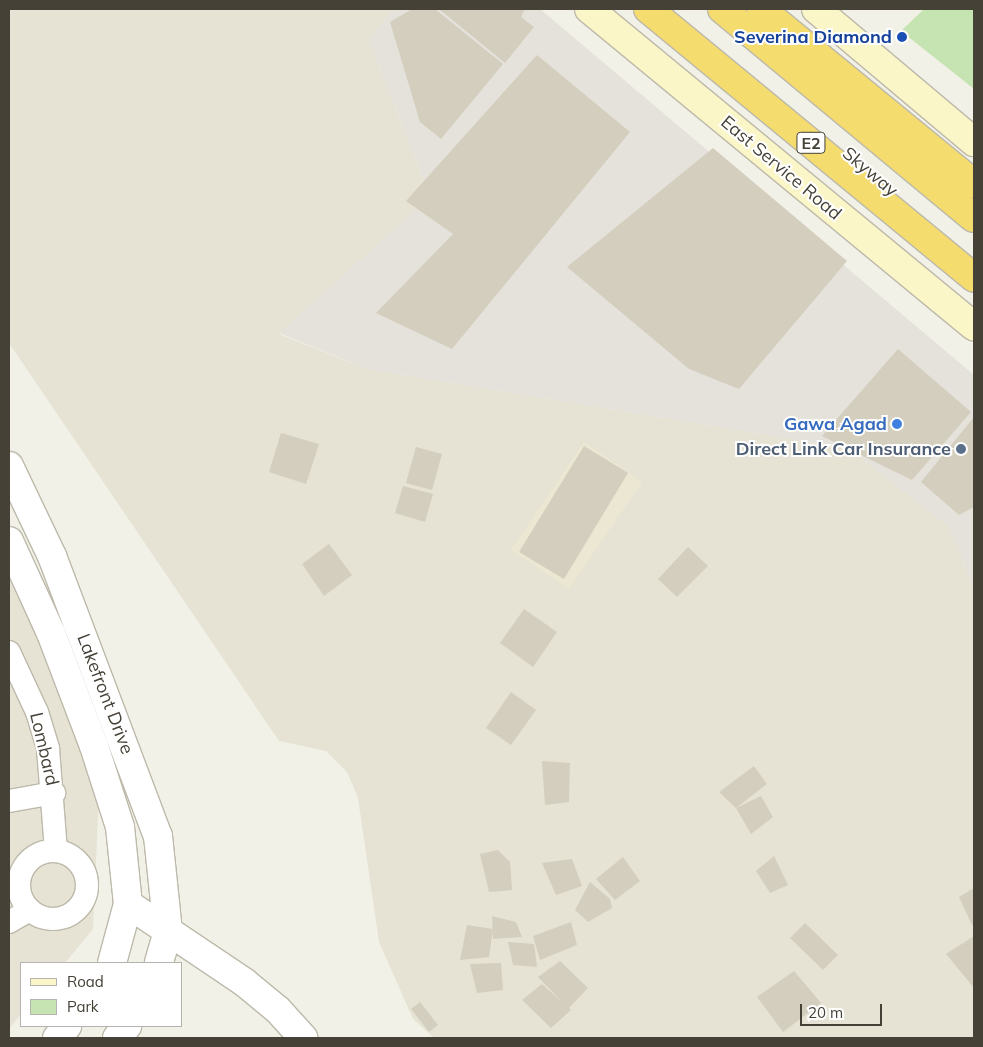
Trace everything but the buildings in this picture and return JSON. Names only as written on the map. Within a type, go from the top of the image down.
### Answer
[{"type":"highway","name":"E2","points":[[648,9],[974,278]]},
{"type":"highway","name":"Skyway","points":[[673,9],[974,258]]},
{"type":"highway","name":"Skyway","points":[[722,9],[974,218]]},
{"type":"highway","points":[[761,9],[974,184]]},
{"type":"main road","name":"East Service Road","points":[[589,9],[974,326]]},
{"type":"main road","points":[[816,9],[974,142]]},
{"type":"street","name":"Lakefront Drive","points":[[9,466],[58,572],[158,836],[168,931],[158,962]]},
{"type":"street","name":"Lakefront Drive","points":[[9,541],[51,633],[94,746],[120,826],[128,904],[112,962]]},
{"type":"street","name":"Lombard","points":[[9,652],[37,712],[48,749],[54,793],[56,851]]},
{"type":"street","points":[[9,801],[54,793]]},
{"type":"street","points":[[56,851],[72,858],[84,871],[85,893],[81,904],[62,917],[39,916],[30,910],[19,891],[22,871],[36,855],[56,851]]},
{"type":"street","points":[[128,904],[244,982],[278,1010],[303,1038]]},
{"type":"street","points":[[9,922],[30,910]]},
{"type":"street","points":[[57,1038],[66,1027]]},
{"type":"street","points":[[117,1038],[126,1027]]},
{"type":"shaded area","points":[[9,9],[393,9],[369,40],[430,197],[279,334],[367,369],[848,448],[949,527],[974,588],[974,1038],[434,1038],[413,1019],[379,942],[358,798],[347,772],[326,751],[279,741],[9,343]]},
{"type":"shaded area","points":[[393,9],[540,9],[974,375],[974,588],[949,527],[848,448],[367,369],[279,333],[430,197],[369,40]]},
{"type":"shaded area","points":[[584,442],[642,482],[569,589],[511,550]]},
{"type":"shaded area","points":[[9,578],[100,772],[93,929],[66,962],[20,962],[20,1015],[9,1029]]},
{"type":"green space","points":[[924,9],[974,9],[974,89],[901,31]]},
{"type":"place","name":"Severina Diamond","points":[[902,37]]},
{"type":"place","name":"Gawa Agad","points":[[897,424]]},
{"type":"place","name":"Direct Link Car Insurance","points":[[961,449]]}]
